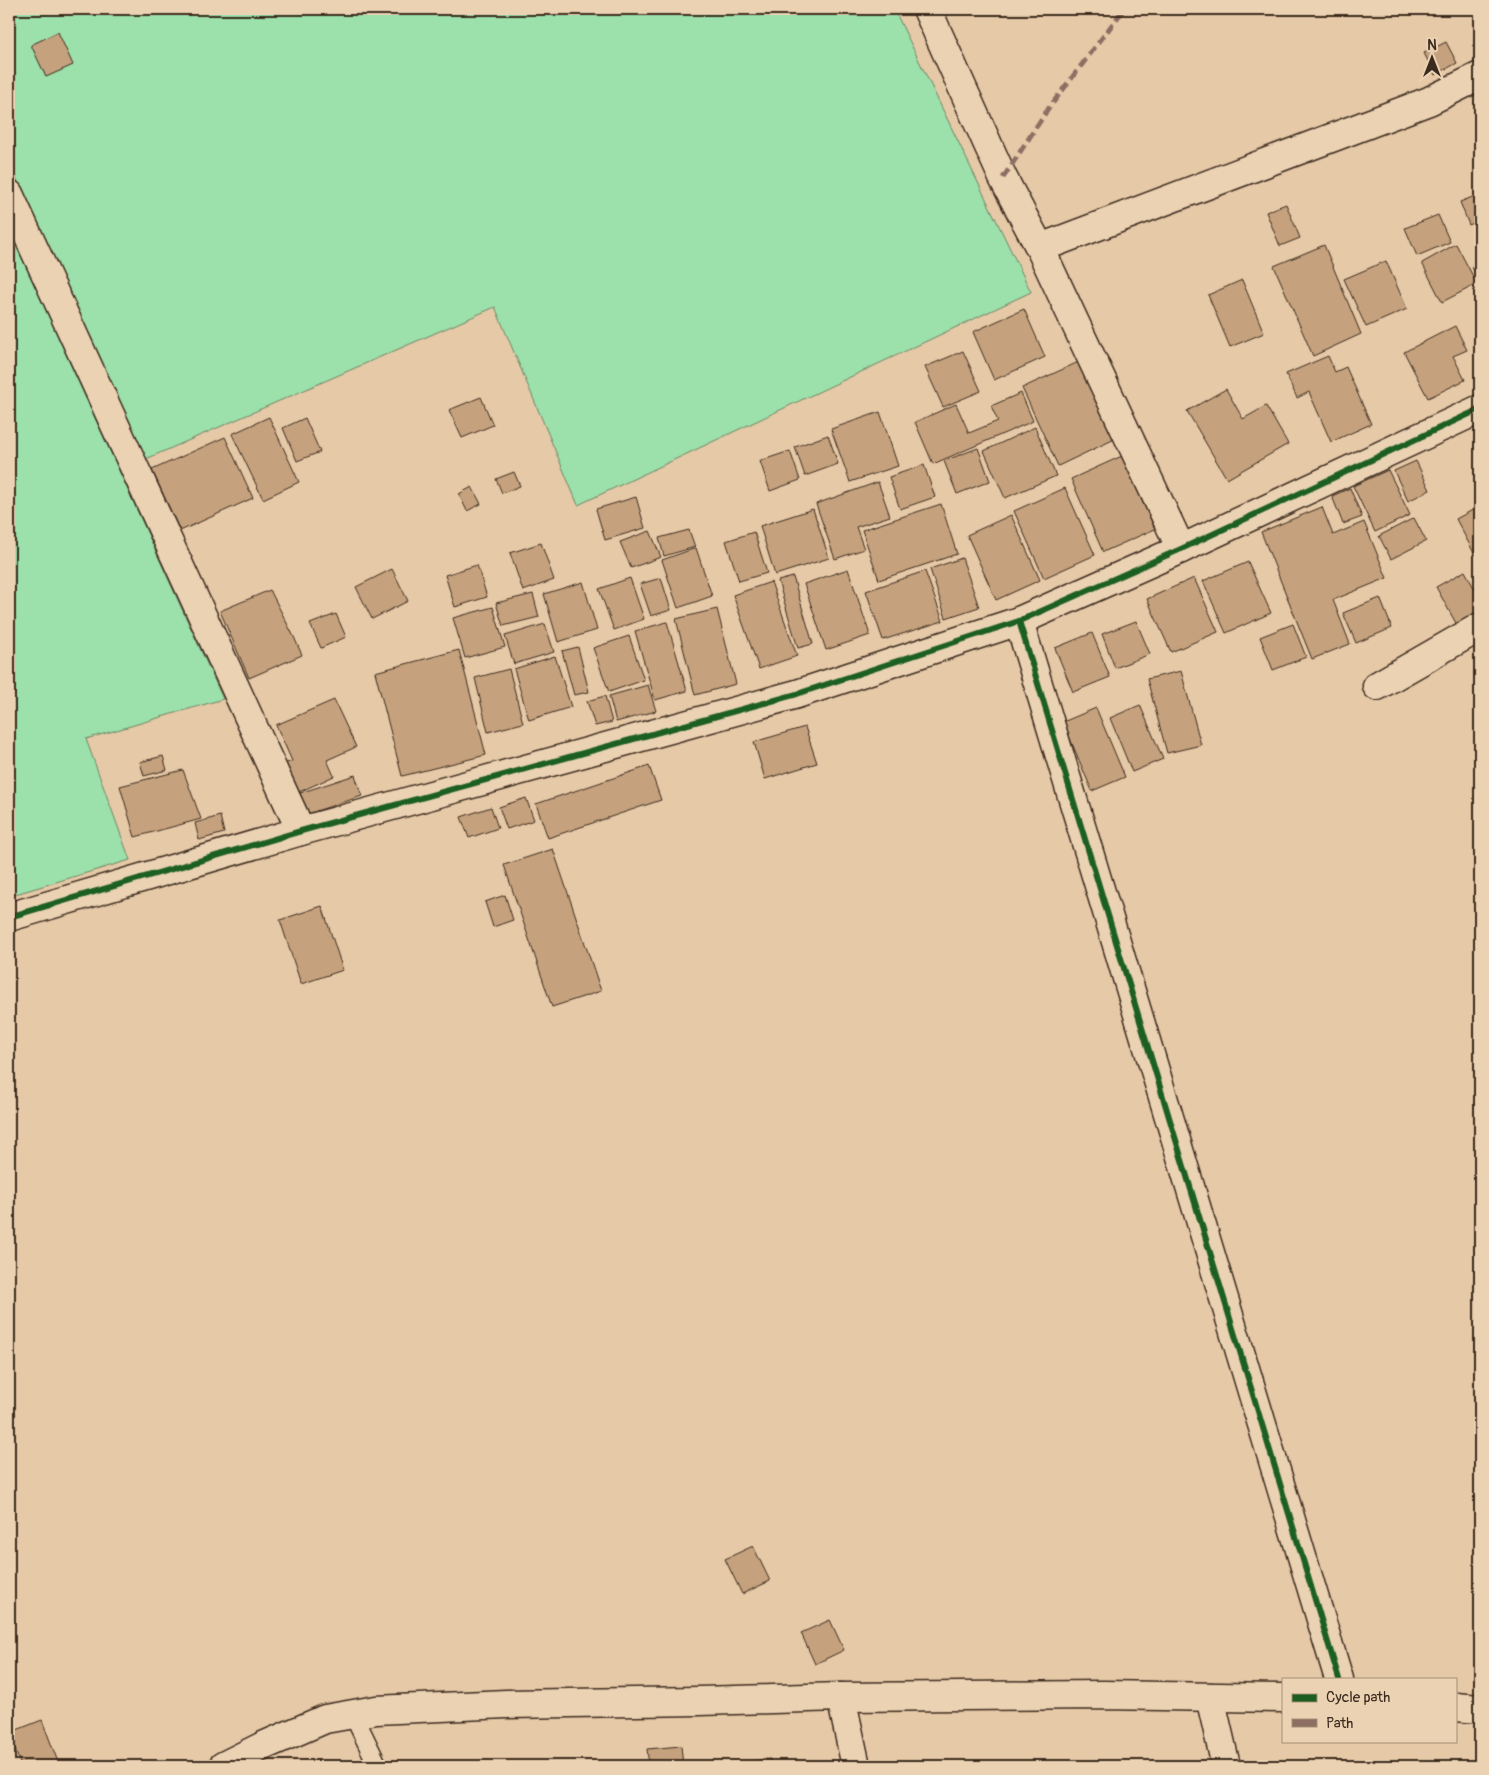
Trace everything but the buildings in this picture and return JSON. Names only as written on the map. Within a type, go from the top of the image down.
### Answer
[{"type":"street","points":[[927,9],[1004,178],[1040,248],[1181,549]]},
{"type":"street","points":[[1040,248],[1429,100],[1480,76]]},
{"type":"street","points":[[9,194],[301,831]]},
{"type":"street","points":[[9,918],[301,831],[797,694],[1019,621],[1181,549],[1480,409]]},
{"type":"street","points":[[1019,621],[1339,1678]]},
{"type":"street","points":[[1377,686],[1480,627]]},
{"type":"street","points":[[224,1766],[263,1746],[325,1719],[376,1710],[506,1704],[841,1697],[1104,1695],[1282,1698]]},
{"type":"street","points":[[841,1697],[856,1766]]},
{"type":"street","points":[[1210,1697],[1226,1766]]},
{"type":"street","points":[[1456,1707],[1480,1709]]},
{"type":"lane","points":[[353,1714],[378,1766]]},
{"type":"green space","points":[[9,9],[894,9],[1031,292],[578,505],[495,307],[146,459],[9,163]]},
{"type":"green space","points":[[9,229],[223,699],[86,739],[130,860],[9,896]]},
{"type":"marked path","points":[[1003,178],[1046,112],[1124,9]]},
{"type":"cycle path","points":[[9,917],[301,831],[797,694],[1019,621],[1181,549],[1480,409]]},
{"type":"cycle path","points":[[1019,621],[1339,1678]]}]
